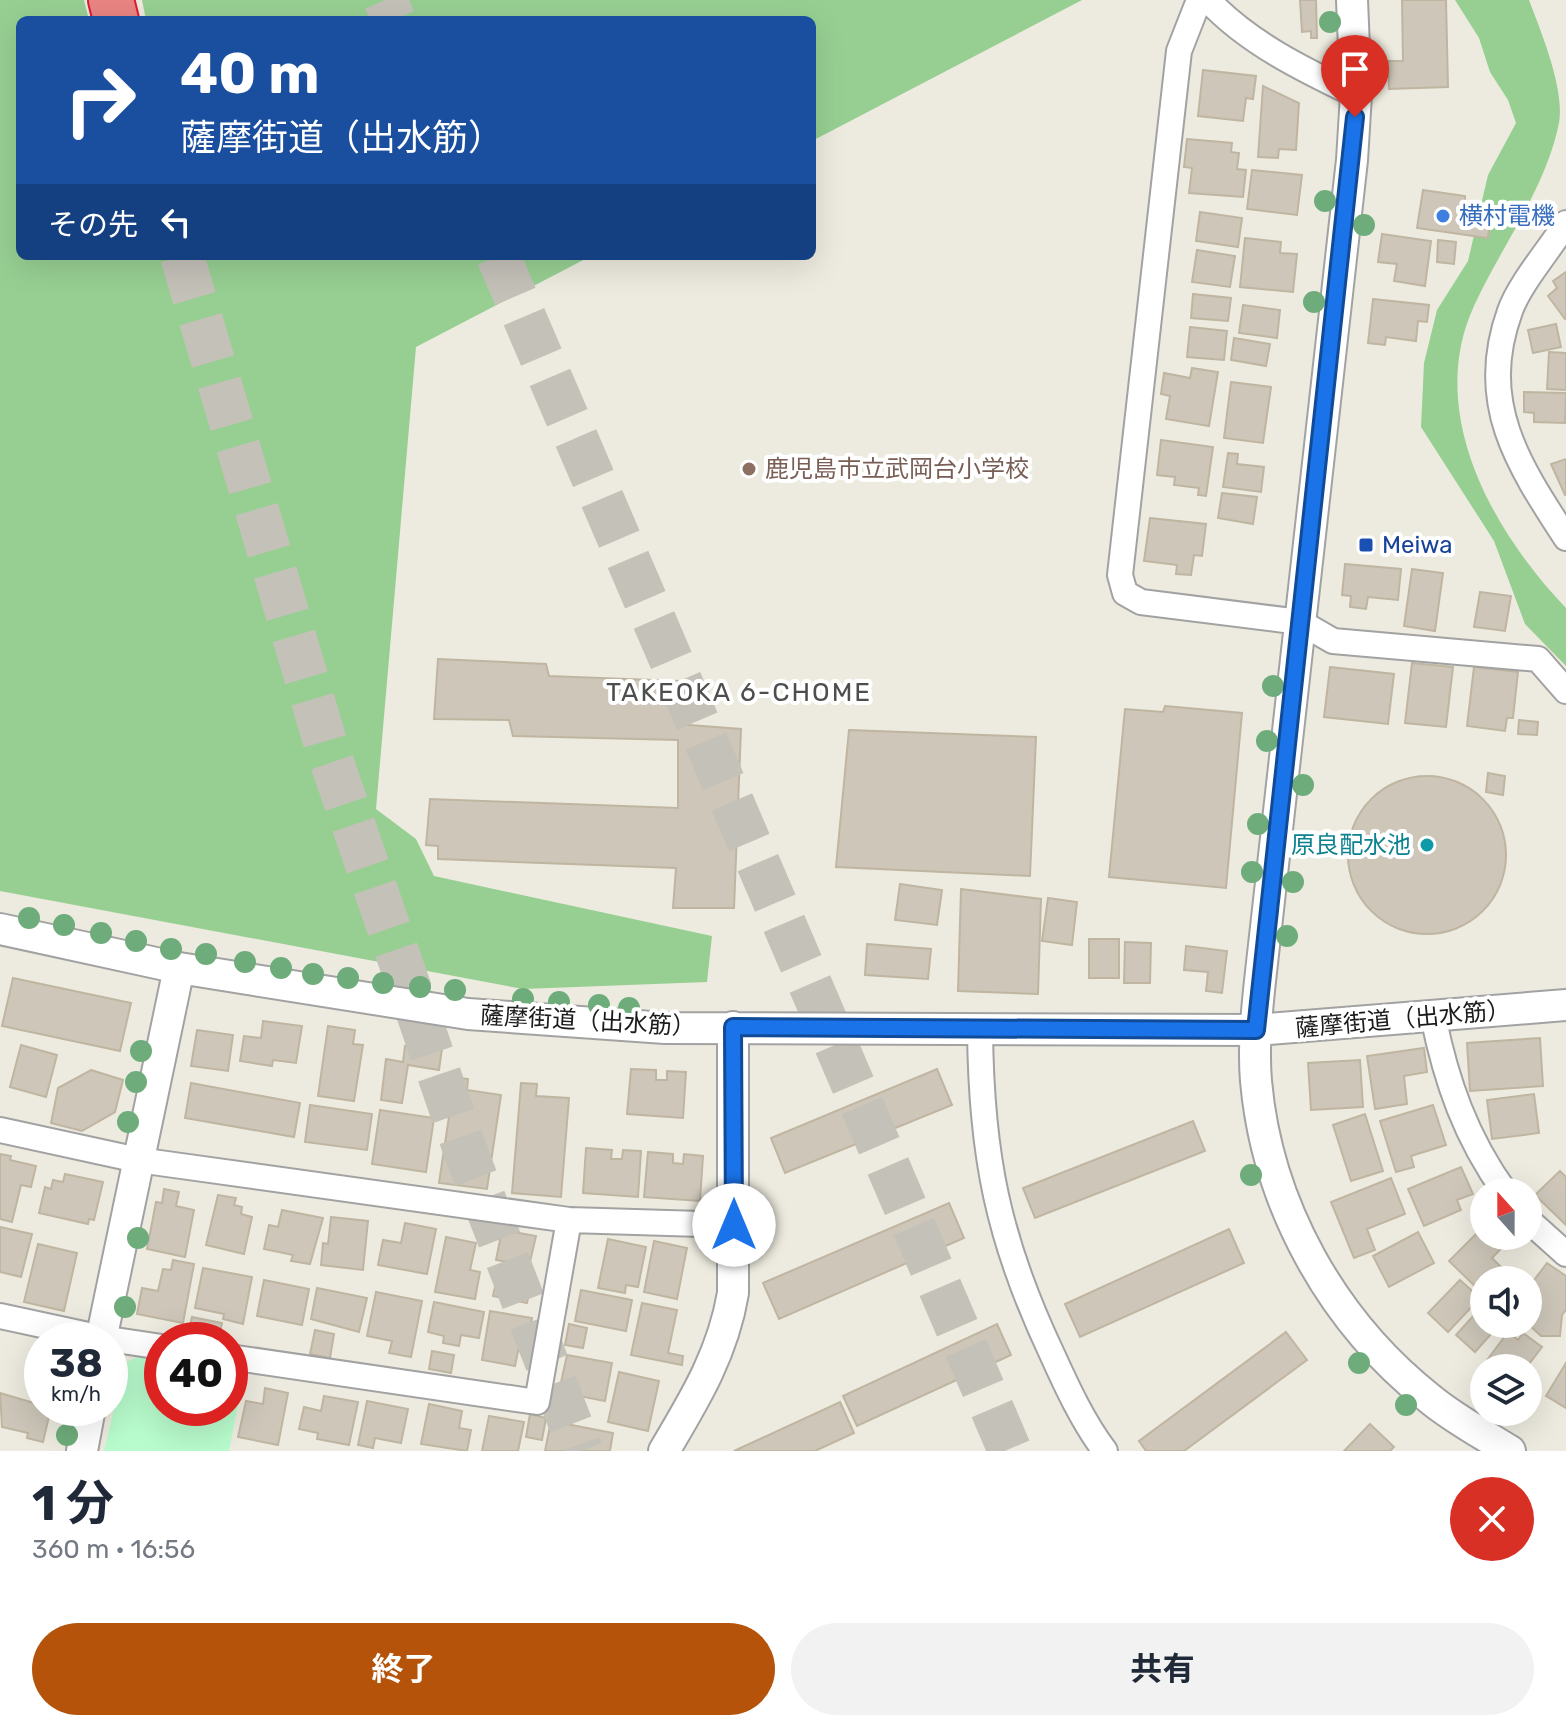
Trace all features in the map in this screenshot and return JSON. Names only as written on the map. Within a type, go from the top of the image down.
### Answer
[{"type":"street","points":[[1199,0],[1179,51],[1120,575],[1125,593],[1141,602],[1300,622],[1333,641],[1538,659],[1566,691]]},
{"type":"street","points":[[1208,0],[1231,25],[1310,73],[1356,95]]},
{"type":"street","points":[[1352,0],[1356,95],[1256,1030],[1256,1078],[1267,1151],[1279,1191],[1310,1260],[1368,1337],[1401,1372],[1461,1421],[1510,1451]]},
{"type":"street","points":[[1562,525],[1506,429],[1497,403],[1496,379],[1511,309],[1566,223]]},
{"type":"street","name":"薩摩街道（出水筋）","points":[[0,929],[179,968],[468,1014],[665,1028],[1256,1030],[1566,1005]]},
{"type":"street","points":[[105,1322],[179,968]]},
{"type":"street","points":[[1433,1016],[1443,1066],[1461,1118],[1495,1178]]},
{"type":"street","points":[[664,1451],[700,1390],[727,1330],[733,1293],[733,1027]]},
{"type":"street","points":[[980,1029],[987,1156],[1002,1227],[1038,1325],[1068,1390],[1105,1451]]},
{"type":"street","points":[[0,1130],[138,1160],[569,1220],[734,1225]]},
{"type":"street","points":[[248,1360],[537,1402],[569,1220]]},
{"type":"street","points":[[1542,1233],[1566,1254]]},
{"type":"street","points":[[0,1316],[26,1322]]},
{"type":"street","points":[[82,1451],[87,1426]]},
{"type":"green space","points":[[0,0],[84,0],[88,16],[16,16],[16,260],[583,260],[416,347],[376,809],[416,839],[434,876],[712,936],[707,982],[523,989],[0,891]]},
{"type":"green space","points":[[142,0],[1082,0],[816,139],[816,16],[145,16]]},
{"type":"green space","points":[[1455,0],[1529,0],[1551,61],[1559,94],[1559,123],[1553,147],[1534,194],[1474,306],[1461,346],[1457,387],[1462,428],[1474,468],[1492,507],[1514,544],[1566,608],[1566,666],[1525,624],[1494,541],[1421,427],[1424,363],[1437,310],[1468,261],[1488,175],[1516,123],[1508,100],[1490,72],[1479,38]]},
{"type":"green space","points":[[137,1357],[144,1358],[144,1426],[234,1426],[229,1451],[104,1451],[110,1426],[128,1426],[128,1362]]},
{"type":"building","points":[[1300,0],[1316,0],[1317,38],[1311,38],[1311,31],[1302,32]]},
{"type":"building","points":[[1402,0],[1446,0],[1448,87],[1389,89],[1388,61],[1403,61]]},
{"type":"building","points":[[1203,70],[1256,76],[1253,99],[1246,98],[1243,121],[1198,116]]},
{"type":"building","points":[[1263,86],[1299,103],[1296,150],[1279,149],[1278,158],[1258,157]]},
{"type":"building","points":[[1187,139],[1232,143],[1231,152],[1239,153],[1237,169],[1246,170],[1243,197],[1189,193],[1192,168],[1184,167]]},
{"type":"building","points":[[1252,170],[1302,175],[1297,215],[1247,209]]},
{"type":"building","points":[[1423,190],[1465,196],[1465,203],[1492,207],[1488,238],[1417,228]]},
{"type":"building","points":[[1200,212],[1242,218],[1238,247],[1196,241]]},
{"type":"building","points":[[1382,234],[1431,241],[1425,286],[1394,281],[1397,264],[1378,262]]},
{"type":"building","points":[[1245,238],[1281,242],[1280,253],[1297,254],[1293,292],[1240,287]]},
{"type":"building","points":[[1438,240],[1456,242],[1454,264],[1437,262]]},
{"type":"building","points":[[1197,250],[1235,256],[1230,287],[1192,282]]},
{"type":"building","points":[[1566,272],[1565,319],[1548,296],[1557,288],[1553,281]]},
{"type":"building","points":[[1193,294],[1231,298],[1228,321],[1191,318]]},
{"type":"building","points":[[1373,299],[1429,305],[1427,322],[1418,321],[1416,341],[1386,337],[1385,345],[1368,343]]},
{"type":"building","points":[[1243,305],[1280,310],[1277,338],[1239,333]]},
{"type":"building","points":[[1556,324],[1561,347],[1533,353],[1528,330]]},
{"type":"building","points":[[1190,327],[1227,331],[1224,360],[1187,357]]},
{"type":"building","points":[[1234,338],[1270,344],[1266,366],[1231,360]]},
{"type":"building","points":[[1549,352],[1566,353],[1566,390],[1547,389]]},
{"type":"building","points":[[1192,368],[1218,372],[1209,426],[1166,419],[1170,396],[1161,394],[1164,373],[1190,378]]},
{"type":"building","points":[[1231,382],[1271,387],[1263,443],[1224,438]]},
{"type":"building","points":[[1524,392],[1566,393],[1565,423],[1534,422],[1534,413],[1524,412]]},
{"type":"building","points":[[1161,440],[1213,447],[1206,496],[1198,495],[1199,488],[1174,485],[1175,477],[1157,475]]},
{"type":"building","points":[[1228,453],[1238,454],[1237,464],[1264,467],[1261,492],[1223,487]]},
{"type":"building","points":[[1566,459],[1566,495],[1565,495],[1551,464]]},
{"type":"building","points":[[1222,493],[1257,497],[1253,524],[1218,518]]},
{"type":"building","points":[[1150,518],[1206,524],[1202,556],[1194,555],[1191,575],[1176,574],[1177,565],[1144,561]]},
{"type":"building","points":[[1345,564],[1401,569],[1398,600],[1368,597],[1366,609],[1350,607],[1351,596],[1342,595]]},
{"type":"building","points":[[1412,569],[1443,573],[1435,631],[1404,626]]},
{"type":"building","points":[[1480,592],[1511,596],[1505,631],[1474,627]]},
{"type":"building","points":[[438,659],[546,664],[549,676],[678,681],[677,724],[741,729],[734,908],[673,908],[676,868],[438,859],[438,846],[426,845],[430,799],[678,808],[678,740],[513,736],[509,720],[434,719]]},
{"type":"building","points":[[1412,663],[1453,667],[1446,727],[1405,723]]},
{"type":"building","points":[[1330,667],[1394,674],[1388,724],[1324,717]]},
{"type":"building","points":[[1474,667],[1518,672],[1513,718],[1507,718],[1505,731],[1467,726]]},
{"type":"building","points":[[1165,706],[1242,713],[1226,888],[1109,877],[1125,709],[1163,712]]},
{"type":"building","points":[[1519,720],[1538,722],[1537,735],[1518,734]]},
{"type":"building","points":[[849,730],[1036,737],[1030,876],[836,867]]},
{"type":"building","points":[[1488,773],[1505,776],[1503,795],[1486,792]]},
{"type":"building","name":"原良配水池","points":[[1427,776],[1457,782],[1483,799],[1500,825],[1506,855],[1500,885],[1483,911],[1457,928],[1427,934],[1397,928],[1371,911],[1354,885],[1348,855],[1354,825],[1371,799],[1397,782]]},
{"type":"building","points":[[900,884],[942,890],[937,925],[895,920]]},
{"type":"building","points":[[961,889],[1041,899],[1038,994],[958,991]]},
{"type":"building","points":[[1048,898],[1077,902],[1072,945],[1042,941]]},
{"type":"building","points":[[1089,939],[1119,939],[1119,978],[1089,978]]},
{"type":"building","points":[[1125,942],[1151,943],[1150,983],[1124,983]]},
{"type":"building","points":[[867,944],[931,949],[928,979],[865,975]]},
{"type":"building","points":[[1186,946],[1227,951],[1222,993],[1206,991],[1208,972],[1184,970]]},
{"type":"building","points":[[13,978],[131,1003],[120,1051],[2,1026]]},
{"type":"building","points":[[263,1021],[302,1026],[296,1063],[273,1060],[272,1066],[240,1061],[244,1036],[261,1038]]},
{"type":"building","points":[[328,1026],[355,1030],[353,1044],[363,1045],[354,1101],[318,1096]]},
{"type":"building","points":[[197,1030],[233,1035],[228,1071],[191,1066]]},
{"type":"building","points":[[412,1037],[443,1041],[439,1070],[408,1065],[402,1103],[381,1100],[386,1059],[403,1062],[405,1046],[411,1047]]},
{"type":"building","points":[[1540,1038],[1543,1086],[1470,1091],[1467,1043]]},
{"type":"building","points":[[21,1045],[57,1055],[46,1097],[10,1087]]},
{"type":"building","points":[[1424,1048],[1427,1072],[1404,1076],[1407,1104],[1375,1109],[1367,1056]]},
{"type":"building","points":[[1360,1060],[1363,1107],[1311,1110],[1308,1063]]},
{"type":"building","points":[[631,1069],[656,1070],[656,1080],[667,1080],[667,1071],[686,1072],[683,1118],[627,1114]]},
{"type":"building","points":[[937,1069],[952,1105],[785,1173],[771,1138]]},
{"type":"building","points":[[91,1070],[123,1080],[115,1112],[82,1131],[51,1123],[58,1088]]},
{"type":"building","points":[[455,1077],[468,1079],[467,1090],[501,1095],[487,1189],[439,1183]]},
{"type":"building","points":[[191,1083],[300,1103],[294,1137],[185,1118]]},
{"type":"building","points":[[521,1083],[537,1084],[536,1096],[569,1098],[561,1197],[512,1193]]},
{"type":"building","points":[[1534,1094],[1539,1133],[1492,1139],[1487,1100]]},
{"type":"building","points":[[310,1105],[372,1114],[367,1150],[305,1142]]},
{"type":"building","points":[[1433,1105],[1446,1145],[1411,1156],[1414,1167],[1396,1172],[1380,1121]]},
{"type":"building","points":[[380,1110],[434,1118],[426,1172],[372,1164]]},
{"type":"building","points":[[1365,1114],[1383,1171],[1351,1181],[1333,1125]]},
{"type":"building","points":[[1193,1121],[1205,1151],[1035,1218],[1023,1188]]},
{"type":"building","points":[[586,1148],[612,1150],[611,1159],[622,1159],[623,1150],[641,1151],[638,1197],[583,1193]]},
{"type":"building","points":[[648,1152],[673,1154],[673,1163],[683,1164],[684,1154],[703,1156],[700,1201],[644,1197]]},
{"type":"building","points":[[0,1154],[11,1156],[10,1160],[36,1166],[31,1187],[21,1185],[12,1222],[0,1219]]},
{"type":"building","points":[[1461,1167],[1470,1187],[1470,1195],[1457,1200],[1461,1210],[1424,1226],[1408,1189]]},
{"type":"building","points":[[1560,1171],[1566,1177],[1566,1225],[1542,1202],[1542,1188]]},
{"type":"building","points":[[65,1174],[103,1182],[94,1220],[89,1219],[88,1224],[39,1213],[45,1187],[51,1189],[53,1180],[63,1182]]},
{"type":"building","points":[[1391,1178],[1405,1214],[1367,1229],[1375,1250],[1354,1258],[1331,1202]]},
{"type":"building","points":[[164,1189],[179,1192],[176,1206],[194,1210],[185,1257],[147,1249],[156,1202],[162,1203]]},
{"type":"building","points":[[218,1195],[236,1198],[234,1205],[242,1207],[241,1214],[252,1217],[244,1254],[206,1245]]},
{"type":"building","points":[[949,1203],[964,1238],[779,1319],[763,1283]]},
{"type":"building","points":[[282,1210],[323,1218],[310,1264],[291,1261],[293,1255],[264,1249],[269,1225],[278,1227]]},
{"type":"building","points":[[331,1217],[368,1221],[363,1270],[321,1265],[323,1243],[328,1244]]},
{"type":"building","points":[[405,1223],[436,1229],[427,1274],[378,1265],[383,1240],[401,1243]]},
{"type":"building","points":[[0,1227],[32,1234],[21,1277],[0,1272]]},
{"type":"building","points":[[1229,1229],[1244,1263],[1080,1337],[1065,1304]]},
{"type":"building","points":[[502,1230],[536,1236],[529,1266],[496,1260]]},
{"type":"building","points":[[1418,1232],[1434,1263],[1389,1287],[1373,1256]]},
{"type":"building","points":[[446,1237],[476,1243],[470,1270],[480,1272],[475,1299],[435,1292]]},
{"type":"building","points":[[608,1239],[646,1247],[638,1287],[626,1285],[625,1293],[598,1288]]},
{"type":"building","points":[[1470,1240],[1470,1250],[1500,1250],[1492,1258],[1500,1266],[1470,1266],[1470,1281],[1449,1261]]},
{"type":"building","points":[[654,1241],[687,1248],[677,1299],[644,1292]]},
{"type":"building","points":[[38,1244],[77,1253],[64,1311],[24,1302]]},
{"type":"building","points":[[173,1260],[194,1264],[183,1322],[137,1314],[142,1288],[158,1291],[163,1269],[171,1270]]},
{"type":"building","points":[[1547,1263],[1566,1276],[1566,1310],[1562,1315],[1560,1336],[1542,1336],[1542,1270]]},
{"type":"building","points":[[203,1268],[252,1277],[243,1322],[223,1319],[224,1314],[195,1308]]},
{"type":"building","points":[[498,1273],[532,1279],[527,1303],[493,1296]]},
{"type":"building","points":[[264,1280],[309,1289],[302,1325],[257,1316]]},
{"type":"building","points":[[1460,1280],[1470,1289],[1470,1309],[1448,1332],[1428,1313]]},
{"type":"building","points":[[317,1288],[367,1298],[359,1332],[311,1319]]},
{"type":"building","points":[[581,1290],[632,1300],[626,1331],[575,1321]]},
{"type":"building","points":[[376,1292],[422,1301],[411,1357],[389,1353],[392,1341],[367,1336]]},
{"type":"building","points":[[434,1302],[484,1312],[479,1338],[461,1335],[459,1346],[443,1343],[444,1336],[428,1332]]},
{"type":"building","points":[[642,1303],[677,1310],[668,1353],[683,1356],[682,1365],[631,1355]]},
{"type":"building","points":[[490,1311],[532,1318],[527,1347],[519,1346],[515,1366],[482,1360]]},
{"type":"building","points":[[192,1317],[217,1322],[191,1322]]},
{"type":"building","points":[[1470,1320],[1470,1338],[1488,1338],[1475,1352],[1456,1335]]},
{"type":"building","points":[[569,1324],[587,1328],[583,1348],[565,1345]]},
{"type":"building","points":[[997,1324],[1011,1355],[857,1426],[843,1396]]},
{"type":"building","points":[[315,1330],[334,1334],[330,1358],[310,1354]]},
{"type":"building","points":[[1286,1332],[1307,1360],[1184,1451],[1146,1451],[1139,1441]]},
{"type":"building","points":[[1504,1338],[1530,1338],[1542,1347],[1537,1354],[1492,1354]]},
{"type":"building","points":[[432,1351],[454,1355],[451,1373],[429,1369]]},
{"type":"building","points":[[567,1355],[612,1363],[605,1401],[579,1396],[580,1391],[560,1387]]},
{"type":"building","points":[[1566,1363],[1566,1408],[1546,1396]]},
{"type":"building","points":[[619,1372],[659,1381],[648,1431],[608,1422]]},
{"type":"building","points":[[265,1388],[288,1393],[278,1445],[238,1437],[240,1426],[248,1426],[248,1401],[263,1404]]},
{"type":"building","points":[[0,1393],[24,1400],[24,1426],[47,1426],[43,1442],[27,1438],[28,1433],[2,1427]]},
{"type":"building","points":[[555,1393],[576,1398],[573,1415],[551,1410]]},
{"type":"building","points":[[324,1396],[358,1402],[349,1445],[317,1439],[318,1433],[299,1429],[304,1407],[321,1411]]},
{"type":"building","points":[[367,1401],[408,1409],[401,1443],[375,1438],[373,1448],[358,1445]]},
{"type":"building","points":[[840,1402],[854,1433],[815,1451],[734,1451]]},
{"type":"building","points":[[429,1404],[462,1411],[459,1428],[471,1430],[467,1451],[421,1444]]},
{"type":"building","points":[[530,1414],[546,1418],[542,1440],[526,1437]]},
{"type":"building","points":[[489,1416],[524,1422],[518,1451],[482,1451]]},
{"type":"building","points":[[551,1421],[613,1433],[610,1451],[545,1451]]},
{"type":"building","points":[[1370,1424],[1394,1447],[1390,1451],[1344,1451]]},
{"type":"tunnel","points":[[385,0],[392,16]]},
{"type":"tunnel","points":[[183,260],[326,745],[465,1150],[581,1451]]},
{"type":"tunnel","points":[[500,260],[1010,1451]]},
{"type":"place","name":"横村電機","points":[[1443,216]]},
{"type":"place","name":"鹿児島市立武岡台小学校","points":[[749,469]]},
{"type":"place","name":"Meiwa","points":[[1366,545]]},
{"type":"place","name":"原良配水池","points":[[1427,845]]},
{"type":"district","name":"TAKEOKA 6-CHOME","points":[[739,692]]},
{"type":"route","points":[[734,1225],[733,1027],[1256,1030],[1355,117]]}]
